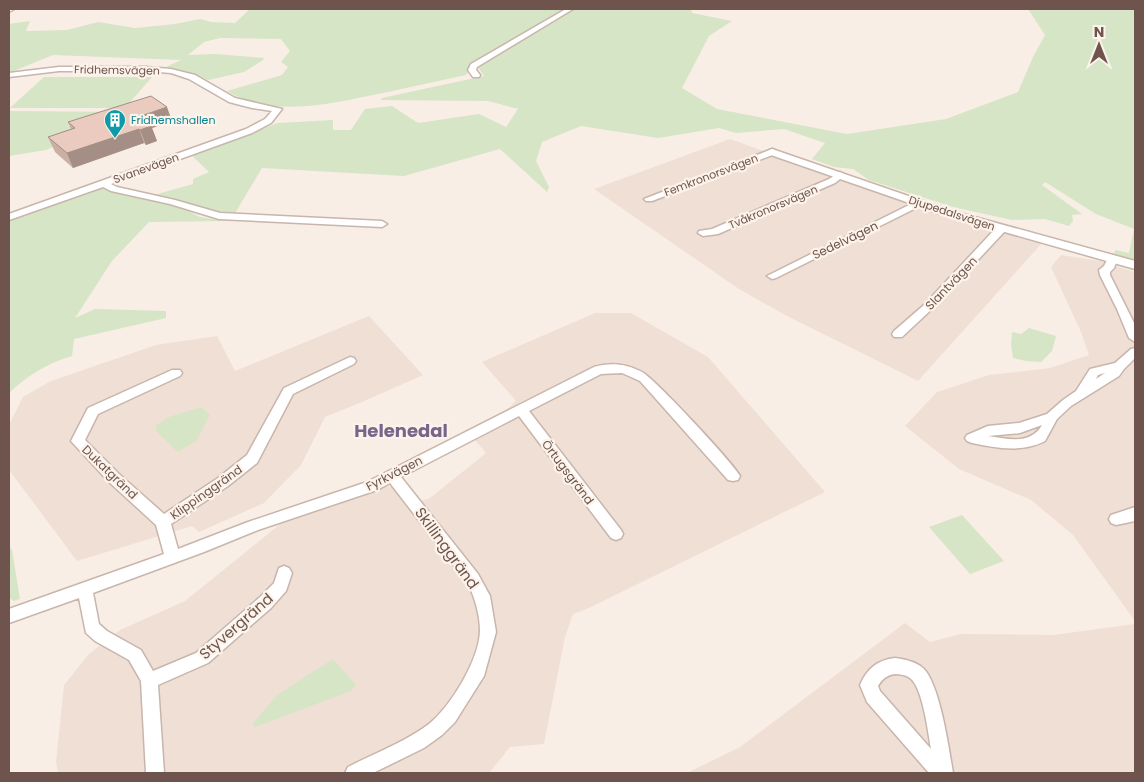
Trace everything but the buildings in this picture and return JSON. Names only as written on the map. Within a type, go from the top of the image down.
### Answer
[{"type":"street","points":[[476,75],[472,70],[474,66],[570,9]]},
{"type":"street","name":"Fridhemsvägen","points":[[9,74],[59,69],[146,69],[171,71],[192,77],[238,102],[278,109]]},
{"type":"street","name":"Svanevägen","points":[[9,217],[255,128],[268,122],[278,109]]},
{"type":"street","name":"Djupedalsvägen","points":[[772,152],[919,203],[1111,263],[1135,265]]},
{"type":"street","name":"Femkronorsvägen","points":[[650,199],[772,152]]},
{"type":"street","name":"Tvåkronorsvägen","points":[[703,232],[714,232],[840,176]]},
{"type":"street","points":[[103,183],[114,189],[172,202],[219,216],[382,224]]},
{"type":"street","name":"Sedelvägen","points":[[772,276],[919,203]]},
{"type":"street","name":"Slantvägen","points":[[898,334],[928,307],[1001,228]]},
{"type":"street","points":[[1111,263],[1114,278],[1112,286],[1135,338]]},
{"type":"street","points":[[1052,417],[1045,432],[1033,441],[1014,444],[987,442],[972,438],[988,431],[1020,428],[1052,417],[1081,394],[1115,373],[1118,366],[1135,352]]},
{"type":"street","name":"Klippinggränd","points":[[163,522],[223,482],[252,459],[288,391],[350,361]]},
{"type":"street","name":"Fyrkvägen","points":[[9,616],[287,514],[372,486],[598,370],[626,368],[644,378],[733,476]]},
{"type":"street","name":"Dukatgränd","points":[[163,522],[114,478],[78,441],[93,411],[176,373]]},
{"type":"street","name":"Örtugsgränd","points":[[521,409],[616,534]]},
{"type":"street","points":[[1020,428],[1022,434],[1033,441]]},
{"type":"street","name":"Skillinggränd","points":[[354,773],[418,742],[450,716],[462,700],[478,670],[488,632],[482,596],[473,579],[392,475]]},
{"type":"street","points":[[1116,519],[1132,516],[1135,513]]},
{"type":"street","points":[[163,522],[172,557]]},
{"type":"street","name":"Styvergränd","points":[[149,681],[202,658],[265,603],[281,586],[284,573]]},
{"type":"street","points":[[85,589],[92,628],[101,636],[135,655],[149,681],[155,773]]},
{"type":"street","points":[[886,666],[901,666],[918,673],[927,690],[943,773],[922,753],[873,696],[869,685],[874,674],[886,666]]},
{"type":"shaded area","points":[[730,139],[903,201],[1042,243],[918,381],[785,315],[739,289],[594,189]]},
{"type":"shaded area","points":[[1061,255],[1100,261],[1135,272],[1135,621],[1073,535],[1031,500],[959,469],[905,426],[937,392],[989,375],[1050,368],[1089,355],[1081,332],[1051,267]]},
{"type":"shaded area","points":[[595,313],[631,313],[708,357],[825,492],[589,608],[573,614],[565,637],[544,744],[510,747],[489,773],[58,773],[56,762],[64,685],[89,654],[120,630],[185,601],[289,517],[345,502],[382,486],[395,487],[409,505],[430,498],[486,453],[474,439],[516,401],[482,362]]},
{"type":"shaded area","points":[[369,316],[423,375],[325,417],[301,465],[264,503],[199,532],[192,526],[77,561],[9,470],[9,425],[23,397],[51,381],[156,345],[217,336],[235,371]]},
{"type":"shaded area","points":[[905,623],[930,642],[961,634],[1053,635],[1135,624],[1135,773],[687,773],[740,747]]},
{"type":"green space","points":[[250,9],[566,9],[470,70],[466,75],[324,104],[283,107],[264,105],[245,100],[227,91],[282,75],[288,67],[281,62],[290,51],[281,39],[220,38],[204,42],[188,55],[215,54],[264,58],[244,72],[208,80],[166,67],[181,60],[53,55],[9,73],[9,24],[30,21],[26,31],[67,30],[98,22],[135,28],[175,24],[200,19],[211,22],[235,23]]},
{"type":"green space","points":[[573,9],[691,9],[692,13],[732,21],[709,36],[682,88],[717,109],[847,134],[946,119],[1018,92],[1045,35],[1028,9],[1135,9],[1135,261],[1114,254],[1115,250],[1129,253],[1134,229],[1096,214],[1045,182],[1042,185],[1082,214],[1072,215],[1073,221],[1069,226],[1045,219],[1012,220],[953,207],[869,180],[853,169],[834,167],[812,159],[825,143],[784,129],[736,133],[719,128],[658,138],[581,126],[542,142],[536,161],[549,187],[547,192],[500,149],[404,176],[262,168],[234,215],[188,211],[200,217],[226,221],[149,222],[112,261],[75,318],[95,309],[166,311],[166,318],[74,339],[72,356],[54,362],[39,370],[9,393],[9,218],[92,189],[103,188],[111,190],[114,187],[154,195],[193,184],[193,179],[209,172],[190,154],[278,123],[333,120],[333,130],[351,130],[365,109],[392,106],[418,123],[479,114],[506,127],[518,109],[488,101],[381,100],[382,98],[484,76],[478,67]]},
{"type":"green space","points":[[44,77],[152,77],[125,108],[10,108]]},
{"type":"green space","points":[[9,111],[132,112],[46,150],[9,156]]},
{"type":"green space","points":[[1029,328],[1056,336],[1052,351],[1041,362],[1013,358],[1012,332],[1021,334]]},
{"type":"green space","points":[[201,407],[210,415],[197,440],[178,452],[156,431],[156,426],[169,417]]},
{"type":"green space","points":[[962,515],[1004,561],[970,574],[929,527]]},
{"type":"green space","points":[[9,546],[12,550],[20,599],[14,601],[9,598]]},
{"type":"green space","points":[[333,659],[356,685],[351,691],[255,727],[252,725],[277,695]]},
{"type":"place","name":"Fridhemshallen","points":[[115,139]]},
{"type":"district","name":"Helenedal","points":[[401,430]]}]
